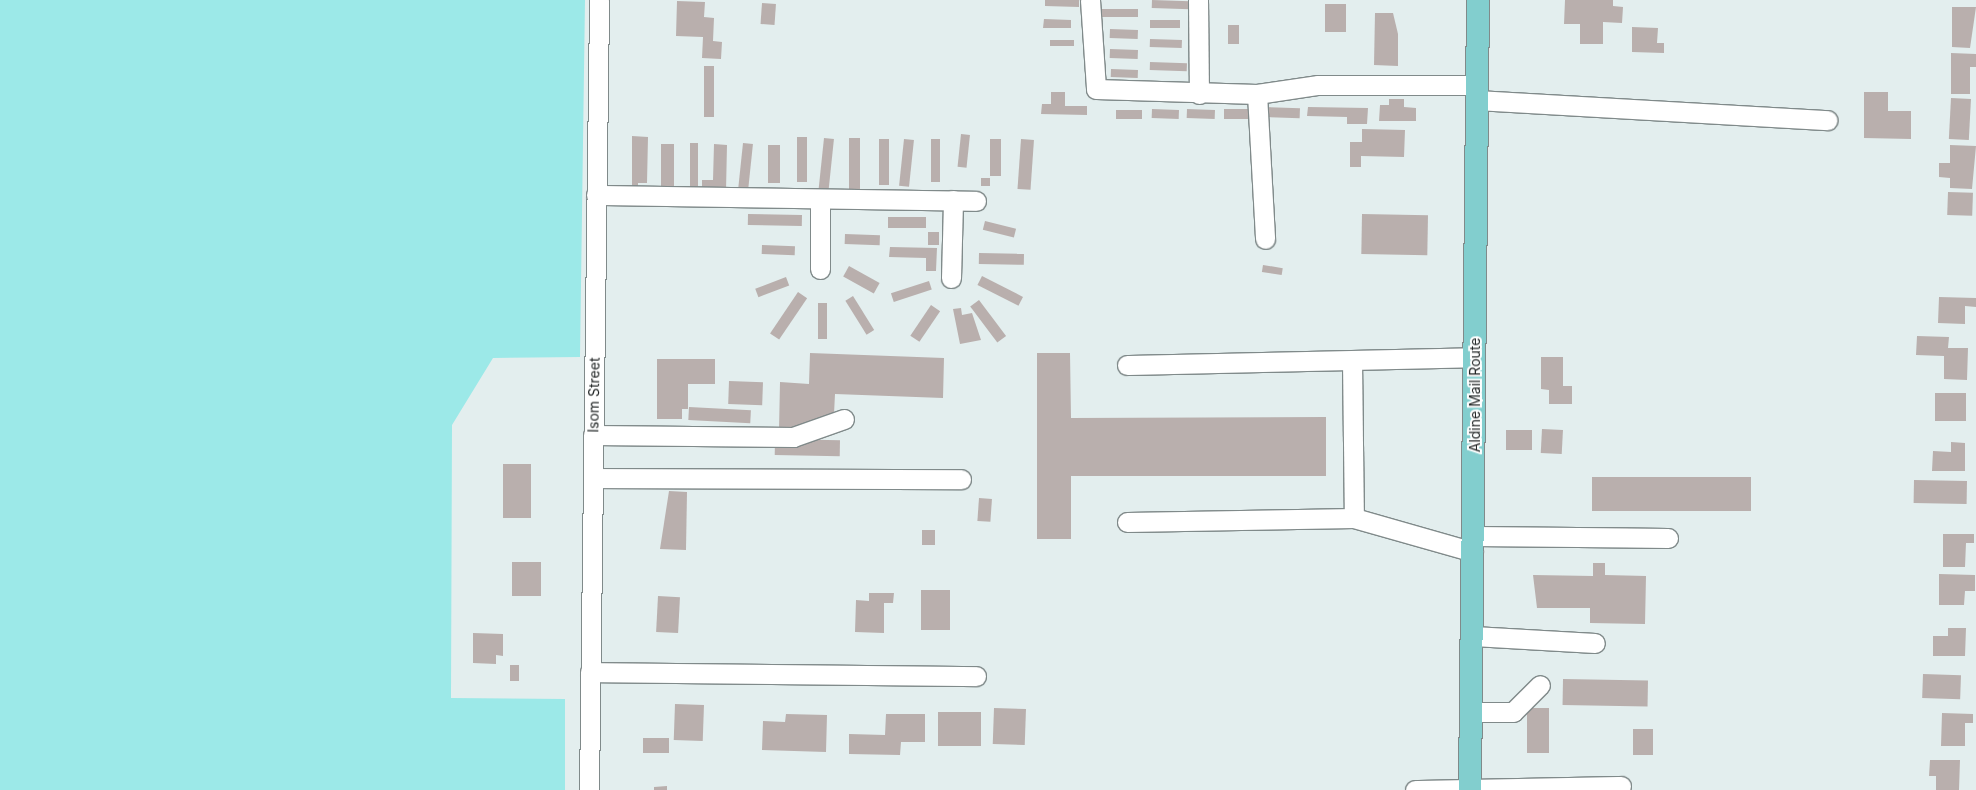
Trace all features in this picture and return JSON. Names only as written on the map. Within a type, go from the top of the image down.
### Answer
[{"type":"main road","name":"Aldine Mail Route","points":[[1470,790],[1474,544],[1478,0]]},
{"type":"street","name":"Isom Street","points":[[589,790],[599,0]]},
{"type":"street","points":[[1090,0],[1096,89],[1199,94],[1256,94],[1318,85],[1477,92],[1827,120]]},
{"type":"street","points":[[1198,0],[1199,94]]},
{"type":"street","points":[[1256,94],[1265,239]]},
{"type":"street","points":[[596,195],[976,201]]},
{"type":"street","points":[[820,199],[820,270]]},
{"type":"street","points":[[951,278],[953,200]]},
{"type":"street","points":[[1127,365],[1475,357]]},
{"type":"street","points":[[1352,361],[1354,518]]},
{"type":"street","points":[[593,435],[793,437],[844,419]]},
{"type":"street","points":[[593,478],[961,479]]},
{"type":"street","points":[[1128,522],[1354,518],[1474,544],[1668,538]]},
{"type":"street","points":[[1473,636],[1595,643]]},
{"type":"street","points":[[590,672],[976,676]]},
{"type":"street","points":[[1472,712],[1514,712],[1540,685]]},
{"type":"street","points":[[1415,790],[1621,786]]},
{"type":"shaded area","points":[[0,0],[585,0],[580,357],[493,358],[452,425],[451,698],[565,699],[565,790],[0,790]]},
{"type":"building","points":[[1045,0],[1079,0],[1079,7],[1045,6]]},
{"type":"building","points":[[1152,0],[1190,1],[1190,9],[1152,8]]},
{"type":"building","points":[[1565,0],[1613,0],[1613,6],[1623,7],[1622,23],[1603,22],[1603,44],[1580,44],[1580,24],[1564,24]]},
{"type":"building","points":[[677,1],[705,2],[704,17],[714,18],[713,41],[722,42],[721,59],[702,58],[703,37],[676,36]]},
{"type":"building","points":[[762,3],[776,4],[775,25],[761,24]]},
{"type":"building","points":[[1325,4],[1346,4],[1346,32],[1325,32]]},
{"type":"building","points":[[1952,7],[1976,7],[1970,48],[1952,47]]},
{"type":"building","points":[[1102,9],[1138,9],[1138,17],[1102,17]]},
{"type":"building","points":[[1375,13],[1393,13],[1398,34],[1398,66],[1374,65]]},
{"type":"building","points":[[1044,19],[1071,20],[1071,28],[1043,28]]},
{"type":"building","points":[[1150,20],[1180,20],[1180,28],[1150,28]]},
{"type":"building","points":[[1228,25],[1239,25],[1239,44],[1228,44]]},
{"type":"building","points":[[1632,27],[1658,28],[1657,43],[1664,43],[1664,53],[1632,52]]},
{"type":"building","points":[[1110,29],[1138,30],[1138,39],[1110,38]]},
{"type":"building","points":[[1150,39],[1182,40],[1182,48],[1150,47]]},
{"type":"building","points":[[1050,40],[1074,40],[1074,46],[1050,46]]},
{"type":"building","points":[[1110,49],[1138,50],[1138,59],[1110,58]]},
{"type":"building","points":[[1951,53],[1976,54],[1976,67],[1970,67],[1970,94],[1951,94]]},
{"type":"building","points":[[1150,62],[1187,63],[1187,71],[1150,70]]},
{"type":"building","points":[[704,66],[714,66],[714,117],[704,117]]},
{"type":"building","points":[[1111,69],[1138,70],[1138,78],[1111,77]]},
{"type":"building","points":[[1051,92],[1065,92],[1065,106],[1087,106],[1087,115],[1041,114],[1042,104],[1051,104]]},
{"type":"building","points":[[1864,92],[1888,92],[1888,111],[1911,111],[1911,139],[1864,138]]},
{"type":"building","points":[[1951,98],[1971,99],[1969,140],[1949,139]]},
{"type":"building","points":[[1389,99],[1404,99],[1404,107],[1416,108],[1416,121],[1379,121],[1380,105],[1389,105]]},
{"type":"building","points":[[1264,107],[1300,108],[1300,118],[1264,117]]},
{"type":"building","points":[[1308,107],[1368,108],[1367,124],[1347,124],[1347,117],[1307,116]]},
{"type":"building","points":[[1152,109],[1179,110],[1179,119],[1152,118]]},
{"type":"building","points":[[1187,109],[1215,110],[1215,119],[1187,118]]},
{"type":"building","points":[[1224,109],[1253,109],[1253,119],[1224,119]]},
{"type":"building","points":[[1116,110],[1142,110],[1142,119],[1116,119]]},
{"type":"building","points":[[1362,129],[1405,130],[1404,157],[1361,156],[1361,167],[1350,167],[1350,142],[1362,142]]},
{"type":"building","points":[[961,134],[970,135],[967,168],[958,167]]},
{"type":"building","points":[[632,136],[648,137],[647,183],[638,183],[638,189],[632,189]]},
{"type":"building","points":[[797,137],[807,137],[807,182],[797,182]]},
{"type":"building","points":[[824,138],[834,139],[829,190],[819,189]]},
{"type":"building","points":[[849,138],[860,138],[860,189],[849,189]]},
{"type":"building","points":[[879,139],[889,139],[889,185],[879,185]]},
{"type":"building","points":[[904,139],[914,140],[909,187],[899,186]]},
{"type":"building","points":[[931,139],[940,139],[940,182],[931,182]]},
{"type":"building","points":[[990,139],[1001,139],[1001,176],[990,176]]},
{"type":"building","points":[[1021,139],[1034,140],[1030,190],[1018,189]]},
{"type":"building","points":[[690,143],[698,143],[698,190],[690,190]]},
{"type":"building","points":[[743,143],[753,144],[748,195],[738,194]]},
{"type":"building","points":[[661,144],[674,144],[674,188],[661,188]]},
{"type":"building","points":[[714,144],[727,145],[726,191],[702,191],[702,180],[713,180]]},
{"type":"building","points":[[768,145],[780,145],[780,183],[768,183]]},
{"type":"building","points":[[1950,145],[1976,146],[1972,189],[1950,188],[1950,178],[1939,177],[1939,163],[1950,163]]},
{"type":"building","points":[[981,178],[990,178],[990,186],[981,186]]},
{"type":"building","points":[[1948,192],[1973,193],[1972,216],[1947,215]]},
{"type":"building","points":[[748,214],[802,215],[802,226],[748,225]]},
{"type":"building","points":[[1362,214],[1428,215],[1427,255],[1361,254]]},
{"type":"building","points":[[888,217],[926,217],[926,228],[888,228]]},
{"type":"building","points":[[985,221],[1016,229],[1014,237],[983,230]]},
{"type":"building","points":[[928,232],[939,232],[939,245],[928,245]]},
{"type":"building","points":[[845,234],[880,235],[880,245],[845,244]]},
{"type":"building","points":[[762,245],[795,246],[795,255],[762,254]]},
{"type":"building","points":[[890,247],[937,248],[936,271],[926,271],[926,258],[889,257]]},
{"type":"building","points":[[979,253],[1024,254],[1024,265],[979,264]]},
{"type":"building","points":[[1263,265],[1283,268],[1282,275],[1262,272]]},
{"type":"building","points":[[849,266],[880,283],[874,293],[843,276]]},
{"type":"building","points":[[982,276],[1023,297],[1018,306],[977,285]]},
{"type":"building","points":[[786,277],[789,285],[758,297],[755,289]]},
{"type":"building","points":[[929,281],[932,290],[894,302],[891,293]]},
{"type":"building","points":[[798,292],[807,298],[779,340],[770,333]]},
{"type":"building","points":[[853,296],[874,330],[867,335],[845,301]]},
{"type":"building","points":[[1939,297],[1976,298],[1976,307],[1965,306],[1965,324],[1938,323]]},
{"type":"building","points":[[979,300],[1006,336],[997,343],[970,307]]},
{"type":"building","points":[[818,303],[827,303],[827,339],[818,339]]},
{"type":"building","points":[[931,305],[940,311],[919,342],[910,336]]},
{"type":"building","points":[[961,308],[962,315],[972,313],[981,340],[960,344],[953,309]]},
{"type":"building","points":[[1917,336],[1949,337],[1948,348],[1968,348],[1967,380],[1944,379],[1944,356],[1916,355]]},
{"type":"building","points":[[810,353],[944,358],[943,398],[835,394],[834,414],[827,420],[811,420],[811,427],[779,430],[780,382],[809,384]]},
{"type":"building","points":[[1037,353],[1070,353],[1071,418],[1326,417],[1326,476],[1071,476],[1071,539],[1037,539]]},
{"type":"building","points":[[1541,357],[1563,357],[1563,386],[1572,386],[1572,404],[1549,404],[1549,390],[1541,389]]},
{"type":"building","points":[[657,359],[715,359],[715,384],[688,384],[688,409],[682,409],[682,419],[657,419]]},
{"type":"building","points":[[729,381],[763,382],[762,405],[728,404]]},
{"type":"building","points":[[1935,393],[1966,393],[1966,421],[1935,421]]},
{"type":"building","points":[[689,407],[751,410],[750,423],[688,420]]},
{"type":"building","points":[[1542,429],[1563,430],[1562,454],[1541,453]]},
{"type":"building","points":[[1506,430],[1532,430],[1532,450],[1506,450]]},
{"type":"building","points":[[775,439],[840,440],[840,456],[775,455]]},
{"type":"building","points":[[1951,442],[1965,443],[1965,471],[1932,471],[1933,451],[1951,452]]},
{"type":"building","points":[[503,464],[531,464],[531,518],[503,518]]},
{"type":"building","points":[[1592,477],[1751,477],[1751,511],[1592,511]]},
{"type":"building","points":[[1914,480],[1967,481],[1967,504],[1914,503]]},
{"type":"building","points":[[669,491],[687,492],[686,550],[660,549]]},
{"type":"building","points":[[979,498],[992,499],[990,522],[977,521]]},
{"type":"building","points":[[922,530],[935,530],[935,545],[922,545]]},
{"type":"building","points":[[1943,534],[1974,534],[1974,543],[1966,543],[1965,567],[1943,567]]},
{"type":"building","points":[[512,562],[541,562],[541,596],[512,596]]},
{"type":"building","points":[[1593,563],[1605,563],[1605,575],[1646,576],[1645,624],[1590,623],[1590,608],[1537,608],[1533,575],[1593,576]]},
{"type":"building","points":[[1939,574],[1975,575],[1975,591],[1965,591],[1964,605],[1939,605]]},
{"type":"building","points":[[921,590],[950,590],[950,630],[921,630]]},
{"type":"building","points":[[869,593],[894,593],[893,603],[884,603],[884,633],[855,632],[856,600],[869,601]]},
{"type":"building","points":[[658,596],[680,597],[678,633],[656,632]]},
{"type":"building","points":[[1948,628],[1966,628],[1965,656],[1933,656],[1933,636],[1948,636]]},
{"type":"building","points":[[473,633],[503,634],[503,656],[496,655],[496,664],[473,663]]},
{"type":"building","points":[[510,665],[519,665],[519,681],[510,681]]},
{"type":"building","points":[[1923,674],[1961,675],[1960,699],[1922,698]]},
{"type":"building","points":[[1563,679],[1648,680],[1648,706],[1563,705]]},
{"type":"building","points":[[675,704],[704,705],[703,741],[674,740]]},
{"type":"building","points":[[994,708],[1026,709],[1025,745],[993,744]]},
{"type":"building","points":[[1527,708],[1549,708],[1549,753],[1527,753]]},
{"type":"building","points":[[938,712],[981,712],[981,746],[938,746]]},
{"type":"building","points":[[1942,713],[1973,714],[1973,723],[1965,723],[1965,746],[1941,746]]},
{"type":"building","points":[[786,714],[827,715],[826,752],[762,750],[763,721],[785,722]]},
{"type":"building","points":[[886,714],[925,714],[925,742],[901,742],[900,755],[849,754],[849,734],[885,735]]},
{"type":"building","points":[[1633,729],[1653,729],[1653,755],[1633,755]]},
{"type":"building","points":[[643,738],[669,738],[669,753],[643,753]]},
{"type":"building","points":[[1930,760],[1960,760],[1959,790],[1936,790],[1936,776],[1929,776]]},
{"type":"building","points":[[667,786],[667,790],[654,790],[654,787]]}]
